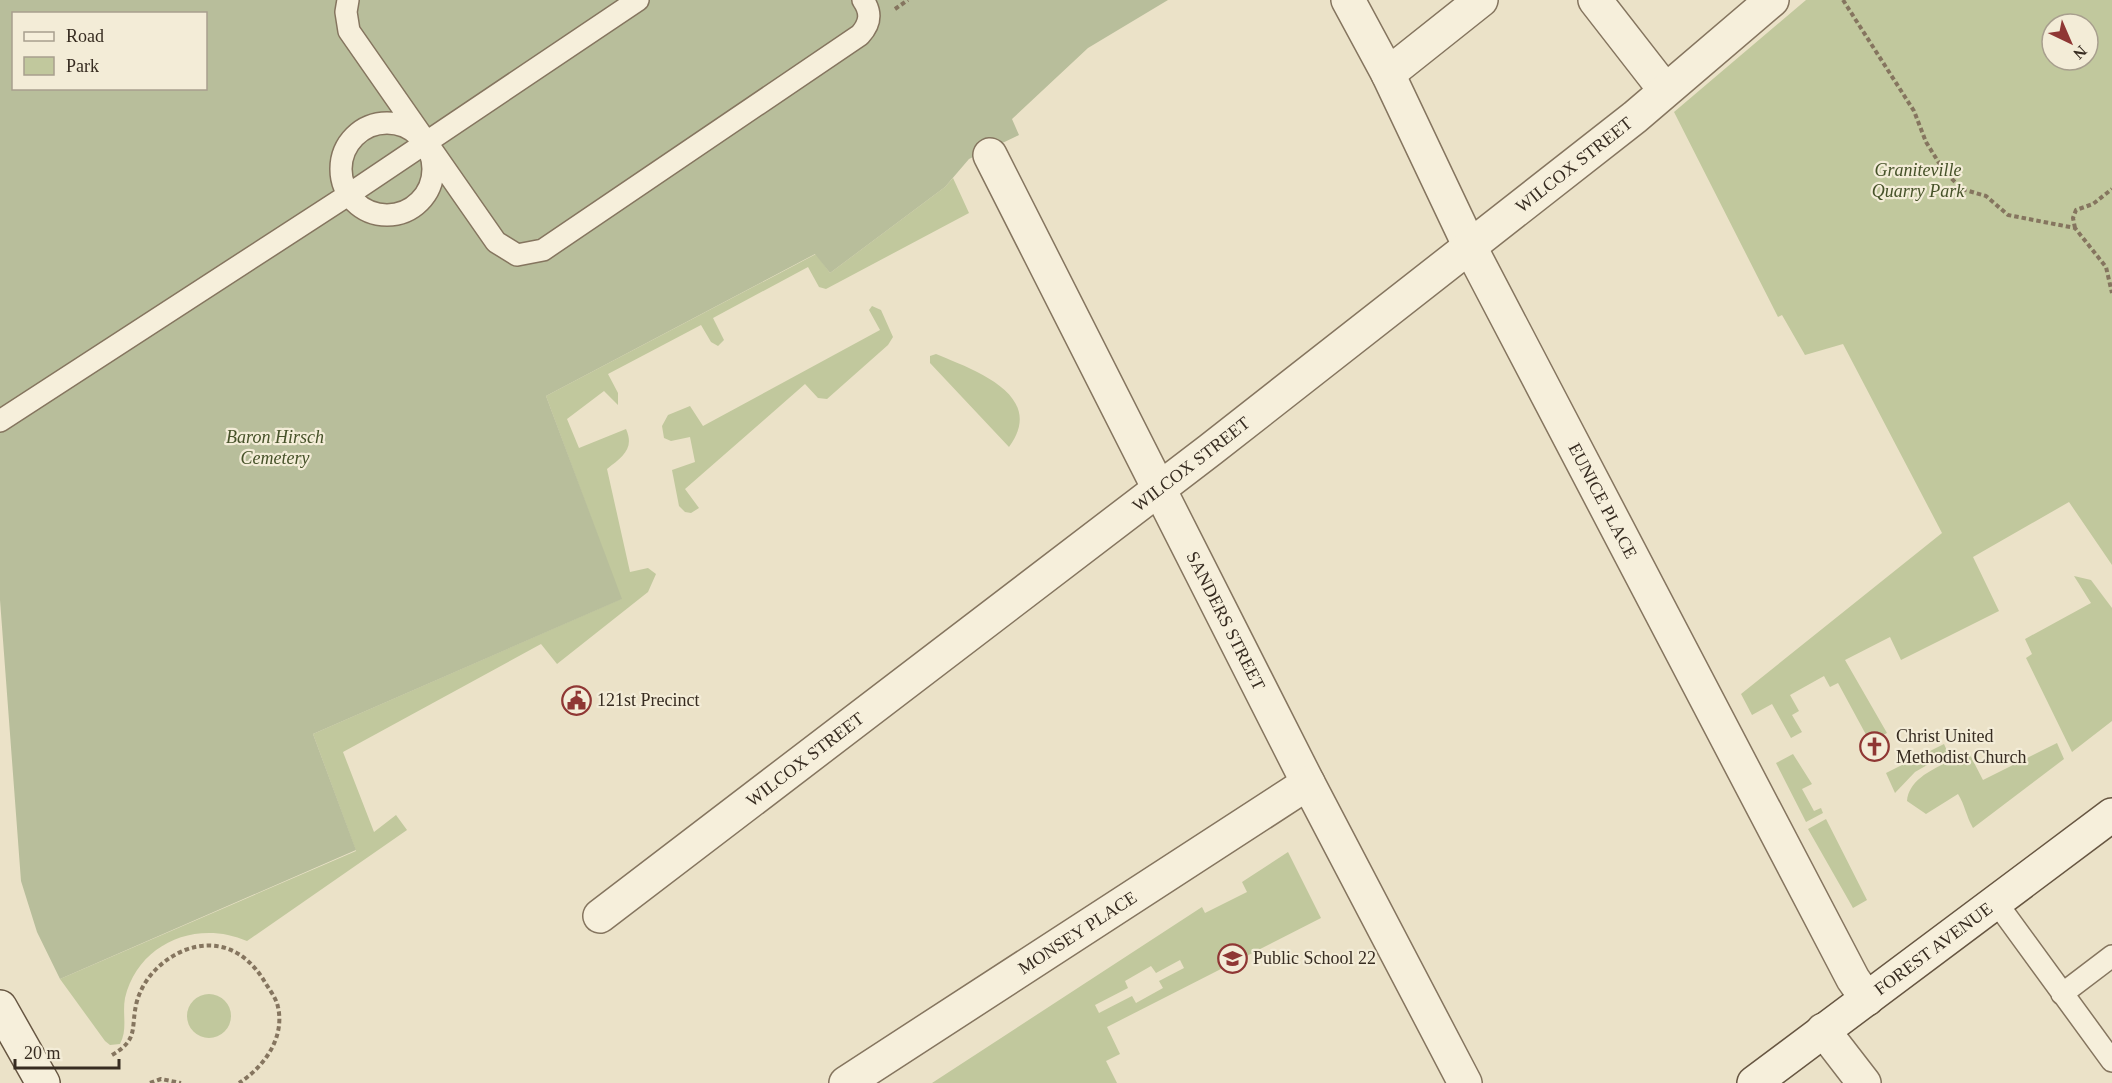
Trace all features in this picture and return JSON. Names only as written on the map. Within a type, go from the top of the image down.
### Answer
[{"type":"street","name":"EUNICE PLACE","points":[[1348,0],[1388,74],[1470,247],[1849,971],[1867,999]]},
{"type":"street","points":[[1388,74],[1481,0]]},
{"type":"street","points":[[1595,0],[1665,90]]},
{"type":"street","name":"WILCOX STREET","points":[[600,916],[1159,489],[1470,247],[1665,90],[1772,0]]},
{"type":"street","name":"SANDERS STREET","points":[[990,155],[1308,783],[1465,1083]]},
{"type":"street","name":"MONSEY PLACE","points":[[846,1083],[1308,783]]},
{"type":"street","name":"FOREST AVENUE","points":[[1754,1083],[2112,815]]},
{"type":"street","points":[[0,1007],[43,1083]]},
{"type":"street","points":[[1823,1030],[1864,1083]]},
{"type":"lane","points":[[348,0],[346,12],[349,31],[496,242],[517,255],[529,255],[543,250],[860,35],[867,27],[870,17],[863,0]]},
{"type":"lane","points":[[0,421],[348,195],[638,0]]},
{"type":"lane","points":[[389,122],[416,131],[426,142],[432,156],[431,184],[413,208],[400,214],[385,215],[358,206],[348,195],[342,182],[340,167],[343,153],[350,140],[361,130],[374,124],[389,122]]},
{"type":"lane","points":[[1996,902],[2112,1061]]},
{"type":"lane","points":[[2061,994],[2112,956]]},
{"type":"path","points":[[1843,0],[1914,111],[1926,142],[1944,171],[1962,189],[1986,196],[2008,215],[2075,228]]},
{"type":"path","points":[[2112,189],[2100,199],[2076,210],[2073,218],[2075,228],[2106,267],[2112,293]]},
{"type":"path","points":[[112,1055],[130,1040],[135,1030],[137,1001],[155,969],[188,949],[219,946],[232,949],[246,958],[257,969],[278,1005],[278,1032],[270,1053],[252,1075],[239,1083]]},
{"type":"path","points":[[150,1083],[161,1079],[181,1083]]},
{"type":"green space","name":"Baron Hirsch Cemetery","points":[[0,0],[1168,0],[1088,48],[1012,119],[1019,135],[969,159],[945,187],[830,273],[815,254],[546,396],[622,599],[313,734],[356,850],[60,979],[37,932],[21,881],[0,600]]},
{"type":"green space","name":"Graniteville Quarry Park","points":[[1806,0],[2112,0],[2112,565],[2069,502],[1973,557],[1999,611],[1901,660],[1890,637],[1845,660],[1887,733],[1870,742],[1838,683],[1830,687],[1824,676],[1790,695],[1799,711],[1792,715],[1802,732],[1791,738],[1772,704],[1752,715],[1741,694],[1942,533],[1843,344],[1805,355],[1782,315],[1778,317],[1674,112]]},
{"type":"green space","points":[[953,178],[969,213],[826,289],[819,287],[808,267],[713,318],[724,340],[718,346],[711,342],[701,325],[608,374],[618,393],[618,405],[604,391],[567,419],[579,448],[626,429],[628,447],[622,456],[607,469],[630,572],[648,568],[656,574],[648,592],[557,664],[541,644],[343,752],[374,832],[396,815],[407,830],[247,941],[228,935],[209,933],[190,935],[156,950],[132,979],[125,998],[124,1033],[120,1044],[110,1045],[105,1041],[60,979],[356,851],[313,734],[621,599],[546,396],[816,254],[830,273],[945,187]]},
{"type":"green space","points":[[872,306],[881,310],[893,337],[888,345],[827,399],[818,398],[805,384],[685,489],[699,508],[691,513],[685,512],[679,506],[672,470],[695,462],[690,437],[671,441],[664,438],[662,426],[668,415],[690,406],[703,426],[880,330],[869,310]]},
{"type":"green space","points":[[936,354],[985,376],[1012,398],[1019,412],[1018,428],[1009,447],[930,363],[930,356]]},
{"type":"green space","points":[[2074,576],[2091,580],[2112,608],[2112,721],[2072,752],[2026,658],[2032,654],[2025,639],[2091,603]]},
{"type":"green space","points":[[2057,743],[2064,759],[1973,828],[1958,794],[1926,814],[1907,801],[1909,792],[1922,777],[1941,765],[1969,753],[1983,780]]},
{"type":"green space","points":[[1944,744],[1948,753],[1915,772],[1895,793],[1886,773]]},
{"type":"green space","points":[[1793,754],[1812,784],[1802,789],[1814,811],[1821,808],[1823,813],[1806,822],[1776,763]]},
{"type":"green space","points":[[1826,819],[1867,900],[1853,908],[1808,829]]},
{"type":"green space","points":[[1288,852],[1321,918],[1107,1027],[1120,1054],[1106,1061],[1117,1083],[932,1083],[1202,907],[1205,913],[1247,892],[1242,882]],"holes":[[[1180,960],[1184,968],[1159,981],[1163,988],[1136,1003],[1132,996],[1099,1013],[1095,1005],[1128,988],[1125,981],[1151,966],[1156,973]]]},
{"type":"green space","points":[[209,994],[224,1001],[231,1016],[224,1031],[209,1038],[194,1031],[187,1016],[194,1001]]},
{"type":"place","name":"121st Precinct","points":[[576,700]]},
{"type":"place","name":"Christ United Methodist Church","points":[[1875,746]]},
{"type":"place","name":"Public School 22","points":[[1232,958]]}]
